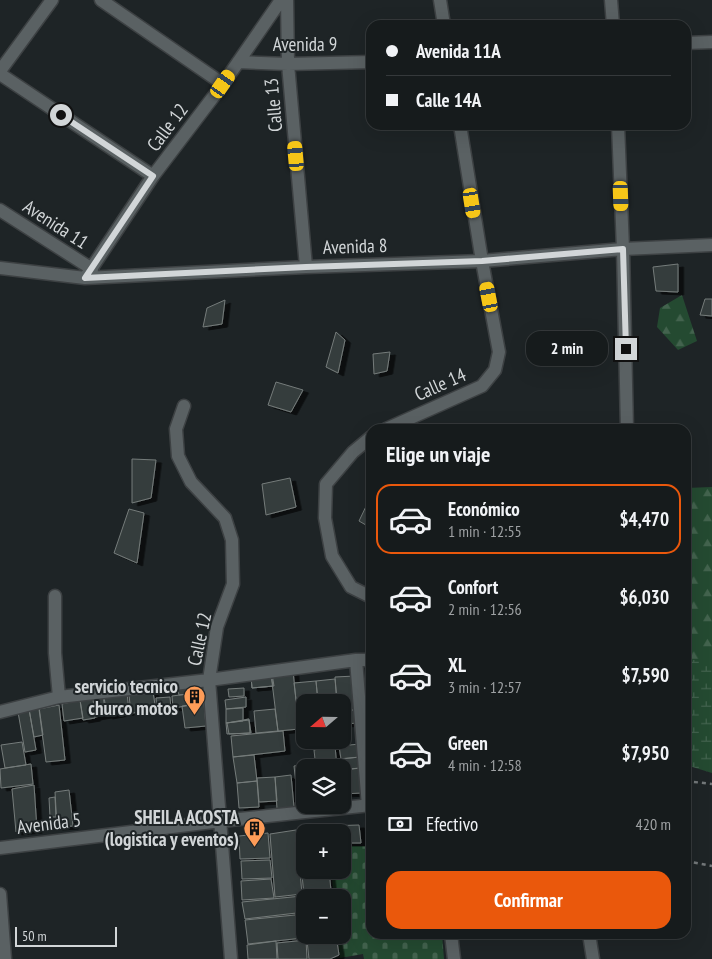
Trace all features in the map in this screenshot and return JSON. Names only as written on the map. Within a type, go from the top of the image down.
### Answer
[{"type":"street","points":[[52,0],[0,73],[153,176]]},
{"type":"street","points":[[101,0],[223,84]]},
{"type":"street","name":"Calle 12","points":[[88,274],[153,176],[223,84],[281,0]]},
{"type":"street","name":"Calle 13","points":[[287,0],[288,64],[306,267]]},
{"type":"street","points":[[440,0],[443,20]]},
{"type":"street","points":[[611,0],[613,20]]},
{"type":"street","points":[[691,43],[712,42]]},
{"type":"street","name":"Avenida 9","points":[[238,62],[288,64],[366,62]]},
{"type":"street","name":"Calle 14","points":[[397,424],[482,386],[495,370],[499,352],[461,130]]},
{"type":"street","points":[[618,130],[627,424]]},
{"type":"street","name":"Avenida 11","points":[[0,210],[88,274]]},
{"type":"street","name":"Avenida 8","points":[[0,268],[88,274],[306,267],[482,261],[623,249],[712,245]]},
{"type":"street","name":"Calle 12","points":[[184,406],[176,430],[178,456],[191,482],[225,518],[232,540],[233,584],[217,626],[209,680],[231,959]]},
{"type":"street","points":[[366,442],[353,452],[326,484],[324,518],[332,556],[351,587],[366,594]]},
{"type":"street","points":[[55,596],[55,653],[59,697]]},
{"type":"street","points":[[356,660],[366,764]]},
{"type":"street","points":[[0,712],[59,697],[366,660]]},
{"type":"street","name":"Avenida 5","points":[[0,848],[366,805]]},
{"type":"street","points":[[0,894],[5,959]]},
{"type":"street","points":[[452,939],[454,959]]},
{"type":"street","points":[[590,939],[593,959]]},
{"type":"path","points":[[691,782],[712,784]]},
{"type":"path","points":[[691,862],[712,866]]},
{"type":"green space","points":[[682,295],[697,341],[678,350],[657,327],[660,308]]},
{"type":"green space","points":[[712,487],[712,745],[691,731],[691,488]]},
{"type":"green space","points":[[691,659],[712,660],[712,773],[691,767]]},
{"type":"green space","points":[[351,846],[366,846],[366,939],[442,939],[444,959],[364,959],[363,954],[340,958],[339,944],[351,944],[351,889],[333,889],[332,879],[351,879]]},
{"type":"building","points":[[678,264],[678,292],[656,291],[653,267]]},
{"type":"building","points":[[705,299],[712,299],[712,316],[700,315]]},
{"type":"building","points":[[225,300],[222,324],[203,327],[207,308]]},
{"type":"building","points":[[336,332],[345,340],[338,373],[326,367]]},
{"type":"building","points":[[390,352],[387,371],[374,374],[373,354]]},
{"type":"building","points":[[276,382],[303,390],[291,412],[268,405]]},
{"type":"building","points":[[132,459],[156,460],[151,498],[132,503]]},
{"type":"building","points":[[290,478],[296,507],[266,515],[262,484]]},
{"type":"building","points":[[366,506],[366,525],[359,521]]},
{"type":"building","points":[[129,509],[144,513],[137,563],[114,553]]},
{"type":"building","points":[[293,671],[296,700],[296,729],[278,731],[271,674]]},
{"type":"building","points":[[271,674],[273,686],[252,688],[251,676]]},
{"type":"building","points":[[272,674],[274,686],[252,688],[251,676]]},
{"type":"building","points":[[355,676],[358,710],[351,710],[351,694],[336,694],[335,677]]},
{"type":"building","points":[[335,679],[336,694],[317,694],[316,681]]},
{"type":"building","points":[[316,681],[317,694],[296,694],[296,700],[294,683]]},
{"type":"building","points":[[208,682],[209,692],[179,695],[177,685]]},
{"type":"building","points":[[244,688],[244,696],[229,697],[228,689]]},
{"type":"building","points":[[153,692],[156,711],[131,713],[129,695]]},
{"type":"building","points":[[203,692],[204,703],[173,708],[172,696]]},
{"type":"building","points":[[127,693],[129,712],[107,716],[104,697]]},
{"type":"building","points":[[103,696],[106,715],[95,717],[93,698]]},
{"type":"building","points":[[170,697],[171,709],[157,710],[156,698]]},
{"type":"building","points":[[246,697],[246,707],[226,709],[225,700]]},
{"type":"building","points":[[93,698],[95,718],[83,720],[80,700]]},
{"type":"building","points":[[80,700],[83,718],[64,721],[62,704]]},
{"type":"building","name":"servicio tecnico churco motos","points":[[204,703],[206,726],[185,728],[182,706]]},
{"type":"building","points":[[59,705],[65,760],[46,762],[39,709]]},
{"type":"building","points":[[39,707],[43,735],[34,737],[29,709]]},
{"type":"building","points":[[243,708],[243,721],[226,723],[226,709]]},
{"type":"building","points":[[29,709],[36,750],[25,752],[18,712]]},
{"type":"building","points":[[275,709],[278,731],[256,733],[254,711]]},
{"type":"building","points":[[351,710],[358,710],[359,723],[351,723]]},
{"type":"building","points":[[249,719],[250,733],[229,734],[227,723]]},
{"type":"building","points":[[249,720],[251,733],[227,734],[226,723]]},
{"type":"building","points":[[283,731],[285,751],[233,757],[231,736]]},
{"type":"building","points":[[22,742],[26,765],[5,768],[1,745]]},
{"type":"building","points":[[360,744],[360,757],[341,759],[339,749],[351,749],[351,745]]},
{"type":"building","points":[[335,749],[336,759],[315,759],[314,750]]},
{"type":"building","points":[[254,755],[257,781],[237,783],[233,757]]},
{"type":"building","points":[[360,757],[361,768],[351,769],[351,759],[338,759]]},
{"type":"building","points":[[31,764],[33,784],[1,788],[0,769]]},
{"type":"building","points":[[294,766],[296,766],[296,784]]},
{"type":"building","points":[[359,768],[362,793],[351,794],[351,769]]},
{"type":"building","points":[[291,775],[294,807],[277,809],[275,777]]},
{"type":"building","points":[[275,777],[277,801],[259,802],[257,778]]},
{"type":"building","points":[[257,781],[259,807],[239,808],[237,783]]},
{"type":"building","points":[[34,785],[37,830],[16,832],[12,789]]},
{"type":"building","points":[[69,790],[73,826],[57,827],[55,792]]},
{"type":"building","points":[[55,797],[56,817],[50,817],[49,798]]},
{"type":"building","points":[[351,825],[359,825],[361,843],[351,843]]},
{"type":"building","points":[[296,830],[296,879],[301,879],[302,889],[296,889],[296,895],[275,897],[270,834]]},
{"type":"building","name":"SHEILA ACOSTA (logistica y eventos)","points":[[268,833],[270,858],[240,859],[239,836]]},
{"type":"building","points":[[270,860],[272,878],[242,879],[241,861]]},
{"type":"building","points":[[271,879],[274,898],[242,900],[241,881]]},
{"type":"building","points":[[302,879],[330,879],[331,889],[303,889]]},
{"type":"building","points":[[296,897],[296,913],[245,919],[242,902]]},
{"type":"building","points":[[296,915],[296,939],[248,944],[245,920]]},
{"type":"building","points":[[276,941],[277,959],[248,959],[247,945]]},
{"type":"building","points":[[296,941],[296,944],[306,944],[307,959],[278,959],[277,943]]},
{"type":"building","points":[[307,944],[337,944],[339,955],[330,959],[309,959]]},
{"type":"place","name":"servicio tecnico churco motos","points":[[194,716]]},
{"type":"place","name":"SHEILA ACOSTA (logistica y eventos)","points":[[255,847]]},
{"type":"route","points":[[61,115],[153,176],[85,278],[306,267],[482,261],[623,249],[626,349]]}]
